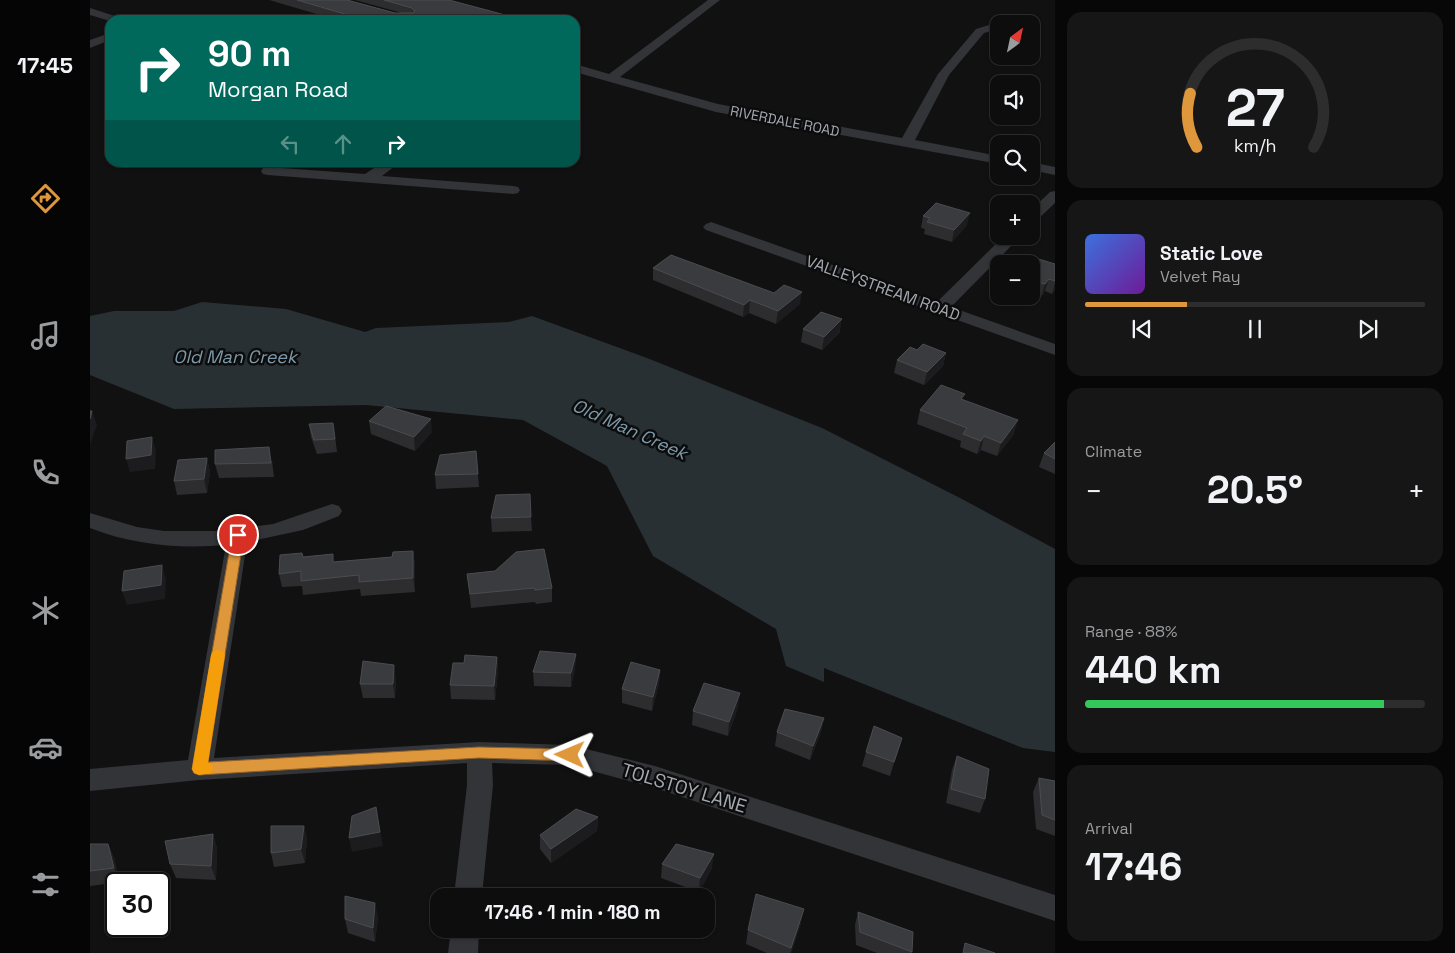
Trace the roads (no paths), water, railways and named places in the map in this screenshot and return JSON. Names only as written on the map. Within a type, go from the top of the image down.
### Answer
[{"type":"street","points":[[611,78],[714,0]]},
{"type":"street","points":[[90,11],[105,16]]},
{"type":"street","points":[[906,144],[944,74],[980,31],[990,28]]},
{"type":"street","points":[[90,44],[105,38]]},
{"type":"street","name":"RIVERDALE ROAD","points":[[580,69],[716,108],[990,158]]},
{"type":"street","points":[[366,180],[386,167]]},
{"type":"street","points":[[1040,168],[1055,171]]},
{"type":"street","points":[[268,172],[513,190]]},
{"type":"street","points":[[1040,209],[1055,195]]},
{"type":"street","name":"VALLEYSTREAM ROAD","points":[[711,227],[1055,350]]},
{"type":"street","points":[[940,308],[1004,245]]},
{"type":"street","points":[[90,520],[108,529],[173,539],[202,539],[284,528],[332,511]]},
{"type":"street","points":[[199,769],[238,535]]},
{"type":"street","points":[[469,888],[480,786],[479,752]]},
{"type":"street","name":"TOLSTOY LANE","points":[[90,780],[199,769],[479,752],[570,755],[655,777],[1055,908]]},
{"type":"street","points":[[463,953],[464,938]]},
{"type":"water","name":"Old Man Creek","points":[[202,302],[286,309],[365,332],[376,328],[509,322],[532,316],[647,358],[822,428],[960,498],[1055,549],[1055,752],[1023,748],[824,668],[824,682],[786,666],[776,629],[653,556],[607,466],[523,420],[366,405],[174,409],[90,375],[90,316],[114,311],[174,311]]}]
